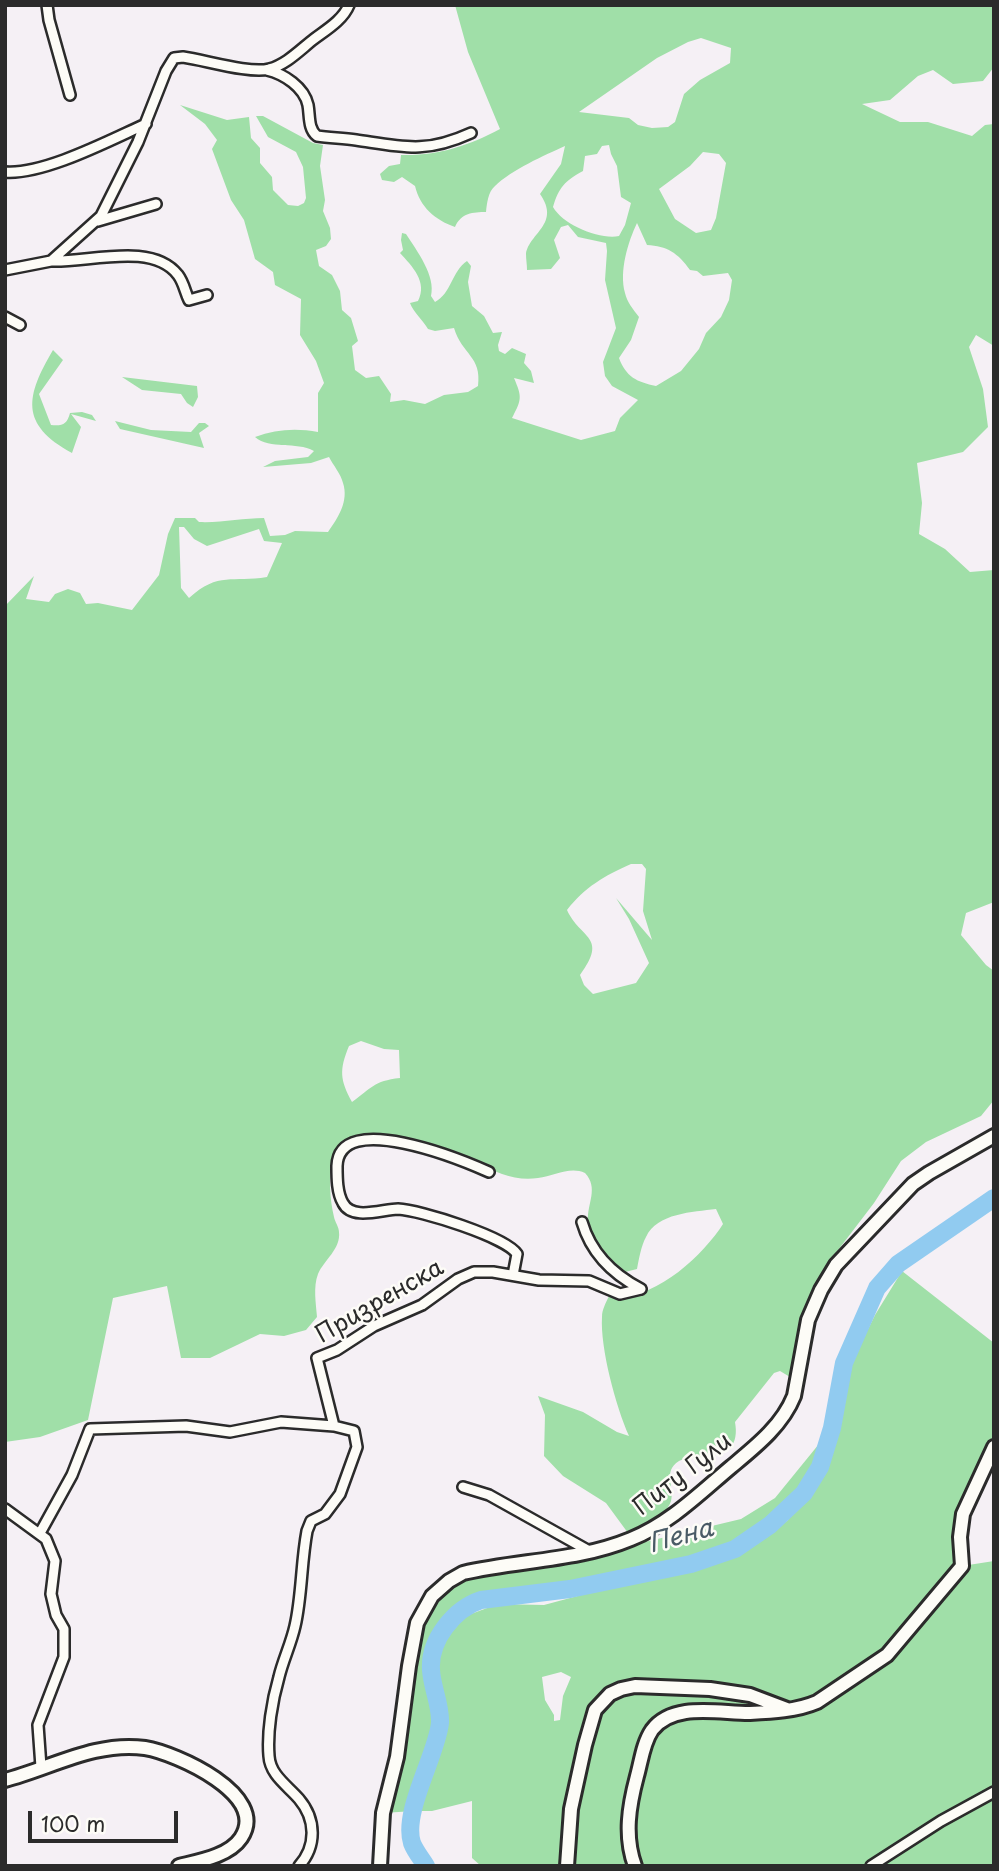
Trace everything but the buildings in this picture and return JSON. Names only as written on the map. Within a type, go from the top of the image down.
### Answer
[{"type":"street","points":[[47,5],[70,95]]},
{"type":"street","points":[[265,70],[278,66],[300,51],[335,22],[349,5]]},
{"type":"street","points":[[51,261],[96,221],[110,202],[174,58],[193,58],[283,75],[303,93],[308,104],[312,131],[317,136],[413,149],[446,143],[471,133]]},
{"type":"street","points":[[5,172],[18,172],[49,164],[146,124]]},
{"type":"street","points":[[96,221],[156,204]]},
{"type":"street","points":[[5,270],[51,261],[69,262],[106,256],[159,261],[177,274],[189,300],[207,295]]},
{"type":"street","points":[[5,317],[20,325]]},
{"type":"street","name":"Питу Гули","points":[[380,1866],[383,1813],[397,1758],[412,1650],[418,1623],[427,1602],[443,1585],[463,1573],[591,1552],[632,1539],[683,1507],[766,1436],[784,1415],[794,1396],[808,1320],[836,1265],[913,1184],[929,1172],[994,1136]]},
{"type":"street","points":[[489,1172],[431,1151],[377,1139],[349,1144],[342,1150],[338,1161],[340,1195],[349,1210],[411,1210],[503,1242],[517,1254],[513,1275]]},
{"type":"street","name":"Призренска","points":[[334,1426],[317,1358],[337,1350],[374,1326],[422,1305],[458,1279],[474,1272],[493,1272],[539,1280],[589,1281],[620,1294],[641,1289],[598,1256],[582,1223]]},
{"type":"street","points":[[40,1533],[72,1475],[90,1429],[186,1426],[230,1432],[281,1422],[334,1426],[354,1431],[357,1447],[340,1494],[325,1514],[311,1521],[307,1531],[295,1626],[278,1678],[268,1744],[269,1762],[274,1772],[301,1801],[314,1837],[307,1858],[299,1866]]},
{"type":"street","points":[[635,1866],[628,1838],[629,1814],[646,1743],[654,1728],[667,1718],[686,1713],[749,1713],[807,1706],[887,1655],[927,1606],[959,1573],[963,1560],[960,1537],[963,1514],[994,1447]]},
{"type":"street","points":[[463,1487],[489,1494],[591,1552]]},
{"type":"street","points":[[5,1509],[46,1539],[55,1561],[52,1604],[66,1639],[65,1657],[38,1726],[41,1767]]},
{"type":"street","points":[[567,1866],[569,1825],[579,1770],[592,1718],[605,1698],[621,1689],[644,1686],[710,1689],[750,1695],[787,1709]]},
{"type":"street","points":[[749,1713],[757,1710],[760,1705],[757,1699],[750,1695]]},
{"type":"street","points":[[5,1780],[83,1754],[126,1746],[178,1757],[222,1784],[243,1805],[245,1830],[241,1839],[213,1856],[179,1866]]},
{"type":"street","points":[[871,1866],[941,1821],[994,1792]]},
{"type":"green space","points":[[455,5],[994,5],[994,67],[983,81],[953,84],[933,70],[918,76],[890,100],[862,104],[900,122],[928,122],[972,136],[985,125],[994,124],[994,346],[976,335],[969,347],[983,389],[988,427],[963,452],[917,463],[922,503],[919,534],[945,549],[970,572],[994,570],[994,902],[966,913],[961,935],[994,971],[994,1100],[981,1116],[926,1142],[901,1161],[818,1282],[806,1306],[790,1377],[780,1371],[774,1373],[735,1422],[734,1442],[726,1451],[703,1458],[682,1459],[674,1465],[670,1475],[672,1495],[668,1507],[653,1521],[628,1533],[606,1503],[563,1476],[544,1456],[545,1415],[538,1396],[583,1412],[629,1436],[606,1361],[602,1330],[604,1306],[609,1296],[642,1292],[658,1285],[689,1263],[723,1224],[716,1209],[677,1215],[658,1223],[644,1241],[637,1269],[625,1272],[600,1250],[592,1236],[588,1214],[592,1190],[585,1173],[574,1171],[538,1178],[515,1178],[454,1153],[394,1137],[355,1137],[341,1145],[333,1159],[330,1173],[331,1196],[339,1238],[316,1279],[317,1317],[306,1330],[284,1336],[260,1334],[210,1358],[181,1358],[167,1286],[113,1298],[88,1420],[40,1437],[5,1442],[5,606],[34,576],[26,599],[49,602],[55,594],[68,589],[80,593],[86,604],[98,603],[132,610],[159,575],[168,534],[175,518],[195,518],[199,522],[207,522],[264,518],[270,536],[295,531],[328,532],[339,515],[345,496],[342,480],[329,457],[311,463],[263,467],[275,461],[308,457],[314,451],[299,446],[268,443],[255,437],[286,430],[318,432],[318,393],[324,383],[316,361],[300,335],[301,299],[275,285],[273,272],[255,259],[244,220],[231,200],[212,149],[217,140],[205,124],[180,105],[227,120],[249,117],[251,138],[260,148],[260,163],[272,177],[273,190],[288,205],[298,206],[304,203],[306,198],[303,167],[296,152],[268,137],[256,116],[263,116],[313,143],[323,145],[320,166],[325,200],[323,211],[331,239],[326,246],[316,250],[319,266],[332,275],[340,291],[342,310],[351,318],[358,341],[352,346],[355,370],[366,378],[379,376],[391,394],[390,402],[404,400],[425,404],[444,395],[468,392],[478,386],[477,368],[454,328],[435,331],[428,329],[411,306],[410,303],[418,301],[421,287],[417,275],[400,253],[403,250],[402,233],[406,234],[424,264],[431,280],[431,296],[435,302],[445,294],[458,270],[467,261],[471,266],[468,282],[472,306],[484,316],[493,333],[502,332],[499,351],[505,354],[512,348],[526,354],[524,363],[531,371],[534,383],[514,378],[520,398],[512,418],[581,440],[615,431],[620,418],[638,400],[612,386],[605,376],[603,362],[616,328],[605,280],[606,243],[578,237],[568,225],[561,227],[554,240],[560,258],[551,269],[527,270],[528,247],[546,221],[546,204],[540,194],[561,164],[565,146],[510,174],[491,191],[486,212],[464,216],[455,227],[429,212],[415,186],[402,177],[394,182],[382,180],[380,174],[389,166],[400,164],[401,155],[428,154],[452,149],[500,129],[468,52]],"holes":[[[701,38],[731,48],[730,63],[700,80],[684,94],[675,122],[668,127],[652,128],[638,125],[629,118],[579,112],[657,58]],[[609,145],[617,166],[621,197],[631,203],[619,236],[602,236],[583,230],[565,220],[553,207],[564,185],[583,171],[585,156],[597,154],[602,146]],[[703,152],[719,154],[726,163],[716,218],[711,230],[696,233],[675,219],[659,189],[690,166]],[[637,223],[647,245],[672,252],[690,270],[703,276],[728,273],[732,280],[729,300],[721,317],[706,333],[699,349],[681,371],[656,386],[633,378],[619,358],[631,340],[639,317],[627,299],[623,284],[625,257]],[[179,527],[184,527],[194,539],[207,546],[259,529],[264,541],[282,543],[267,577],[218,581],[189,598],[181,588]],[[631,864],[642,864],[646,869],[643,911],[652,940],[616,898],[649,963],[636,983],[593,994],[584,985],[580,975],[588,962],[592,945],[567,910],[588,889]],[[361,1041],[384,1049],[399,1050],[400,1078],[378,1083],[352,1102],[342,1075],[349,1046]]]},
{"type":"green space","points":[[53,350],[63,360],[39,394],[51,425],[64,424],[70,413],[92,415],[96,421],[71,414],[81,427],[72,453],[43,431],[32,408],[37,381]]},
{"type":"green space","points":[[122,377],[197,386],[198,397],[193,407],[181,394],[142,390]]},
{"type":"green space","points":[[115,421],[151,430],[191,432],[199,423],[209,426],[199,433],[204,448],[120,429]]},
{"type":"green space","points":[[902,1271],[994,1343],[994,1447],[972,1490],[962,1566],[994,1561],[994,1866],[481,1866],[472,1858],[472,1801],[432,1811],[421,1811],[445,1720],[438,1667],[440,1645],[450,1628],[460,1618],[498,1604],[544,1605],[722,1561],[787,1521],[824,1474],[838,1431],[849,1368],[875,1315]],"holes":[[[561,1672],[571,1677],[563,1696],[560,1720],[554,1721],[554,1715],[545,1700],[542,1677]]]},
{"type":"green space","points":[[832,1428],[820,1467],[804,1493],[770,1525],[735,1549],[691,1564],[631,1578],[481,1600],[453,1618],[439,1637],[431,1659],[440,1723],[414,1811],[383,1813],[415,1633],[449,1581],[649,1541],[741,1519],[775,1498]]},
{"type":"waterway","name":"Пена","points":[[426,1866],[413,1846],[410,1830],[416,1800],[438,1736],[439,1710],[431,1659],[445,1627],[471,1604],[481,1600],[570,1589],[691,1564],[735,1549],[770,1525],[804,1493],[820,1467],[832,1428],[844,1363],[877,1288],[898,1264],[994,1198]]}]
